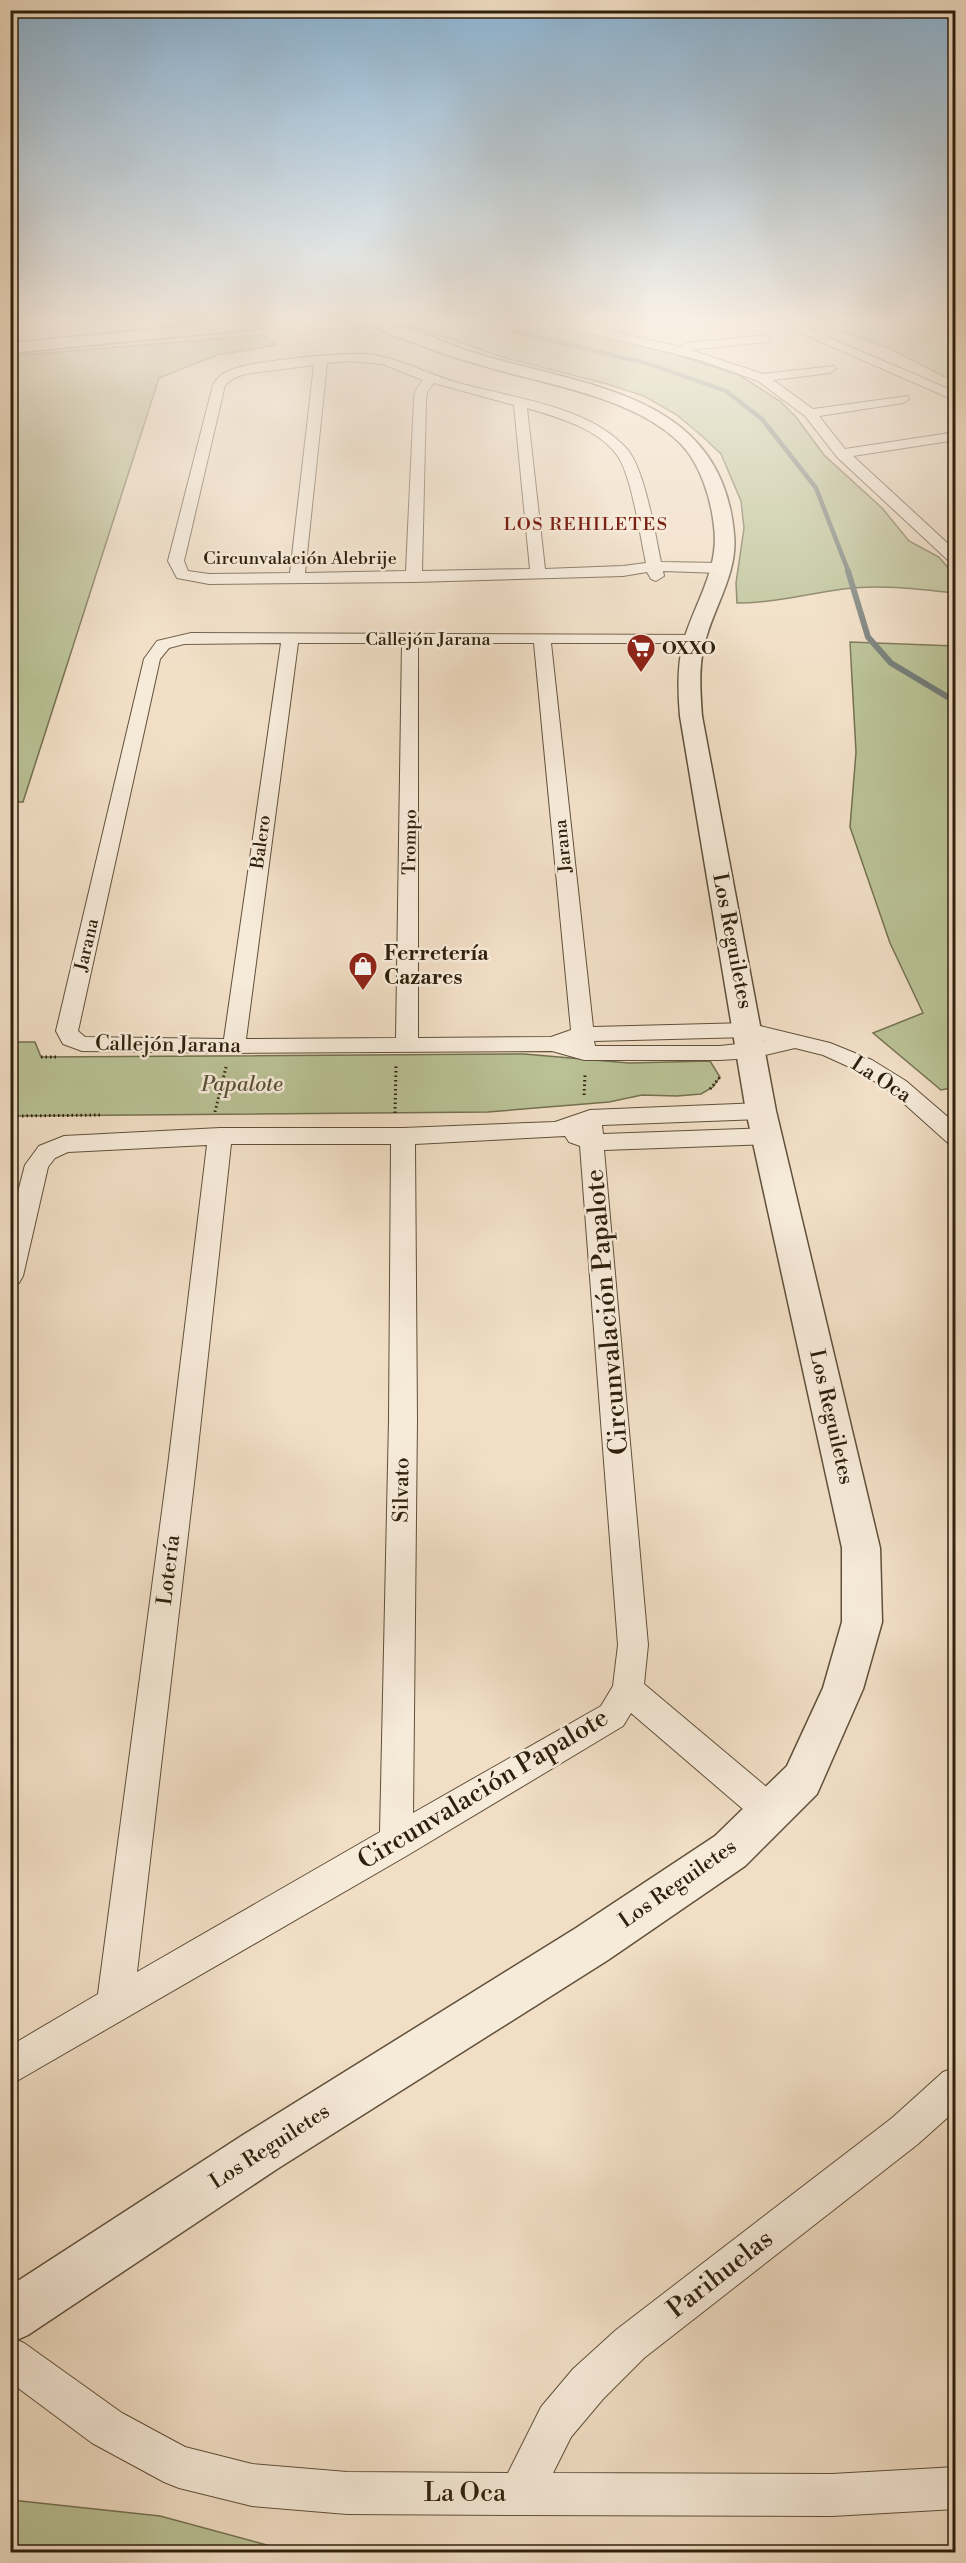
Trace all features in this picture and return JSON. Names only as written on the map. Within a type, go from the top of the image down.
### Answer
[{"type":"street","name":"Circunvalación Alebrije","points":[[205,443],[176,561],[182,575],[193,578],[414,577],[655,571],[635,485],[624,454],[611,443]]},
{"type":"street","points":[[297,578],[312,443]]},
{"type":"street","points":[[414,577],[419,443]]},
{"type":"street","points":[[524,443],[538,574]]},
{"type":"street","name":"Los Reguiletes","points":[[10,2317],[260,2152],[592,1944],[730,1851],[802,1780],[843,1689],[862,1622],[861,1548],[764,1124],[691,716],[689,674],[695,638],[719,574],[725,538],[718,499],[706,468],[688,443]]},
{"type":"street","points":[[833,443],[842,454],[956,560]]},
{"type":"street","points":[[842,454],[915,443]]},
{"type":"street","points":[[935,443],[948,452]]},
{"type":"street","points":[[655,571],[719,574]]},
{"type":"street","name":"Callejón Jarana","points":[[162,643],[191,638],[695,638]]},
{"type":"street","name":"Balero","points":[[234,1046],[290,639]]},
{"type":"street","name":"Trompo","points":[[407,1045],[410,639]]},
{"type":"street","name":"Jarana","points":[[542,639],[583,1043]]},
{"type":"street","name":"Jarana","points":[[67,1048],[67,1031],[149,670],[155,650],[162,643]]},
{"type":"street","name":"Callejón Jarana","points":[[67,1048],[82,1044],[234,1046],[750,1041]]},
{"type":"street","name":"La Oca","points":[[750,1041],[795,1041],[830,1050],[864,1065],[898,1086],[956,1137]]},
{"type":"street","name":"Circunvalación Papalote","points":[[10,1276],[37,1165],[47,1152],[64,1144],[220,1136],[399,1121],[592,1130],[633,1645],[628,1690],[612,1716],[396,1843],[115,2003],[10,2067]]},
{"type":"street","name":"Silvato","points":[[396,1843],[403,1420],[399,1121]]},
{"type":"street","points":[[592,1130],[764,1124]]},
{"type":"street","name":"Lotería","points":[[115,2003],[183,1466],[220,1136]]},
{"type":"street","points":[[628,1690],[771,1811]]},
{"type":"street","name":"Parihuelas","points":[[520,2494],[556,2422],[588,2384],[630,2344],[896,2138],[956,2085]]},
{"type":"street","name":"La Oca","points":[[10,2357],[107,2428],[179,2467],[252,2485],[347,2493],[520,2494],[832,2495],[956,2488]]},
{"type":"path","points":[[583,1043],[584,1105],[592,1130]]},
{"type":"path","points":[[399,1121],[397,1055],[407,1045]]},
{"type":"path","points":[[220,1136],[215,1115],[228,1058],[234,1046]]},
{"type":"path","points":[[41,1057],[67,1048]]},
{"type":"path","points":[[707,1090],[720,1077],[715,1069]]},
{"type":"path","points":[[13,1116],[108,1115]]},
{"type":"green space","points":[[11,443],[138,443],[23,802],[11,802]]},
{"type":"green space","points":[[709,443],[815,443],[824,455],[882,508],[909,541],[939,557],[955,576],[955,593],[871,587],[737,603],[736,583],[744,528],[741,501],[721,454]]},
{"type":"green space","points":[[850,642],[955,646],[955,1087],[941,1090],[873,1033],[923,1013],[890,943],[850,827],[856,752]]},
{"type":"green space","name":"Papalote","points":[[11,1042],[35,1042],[41,1057],[524,1054],[629,1063],[710,1061],[720,1077],[713,1087],[701,1094],[642,1095],[609,1102],[488,1112],[13,1116],[11,1120]]},
{"type":"green space","points":[[11,2500],[160,2516],[293,2552],[11,2552]]},
{"type":"waterway","points":[[780,443],[816,488],[849,573]]},
{"type":"waterway","points":[[848,571],[868,637],[891,663],[956,702]]},
{"type":"place","name":"OXXO","points":[[641,674]]},
{"type":"place","name":"Ferretería Cazares","points":[[363,992]]},
{"type":"district","name":"LOS REHILETES","points":[[586,524]]}]
